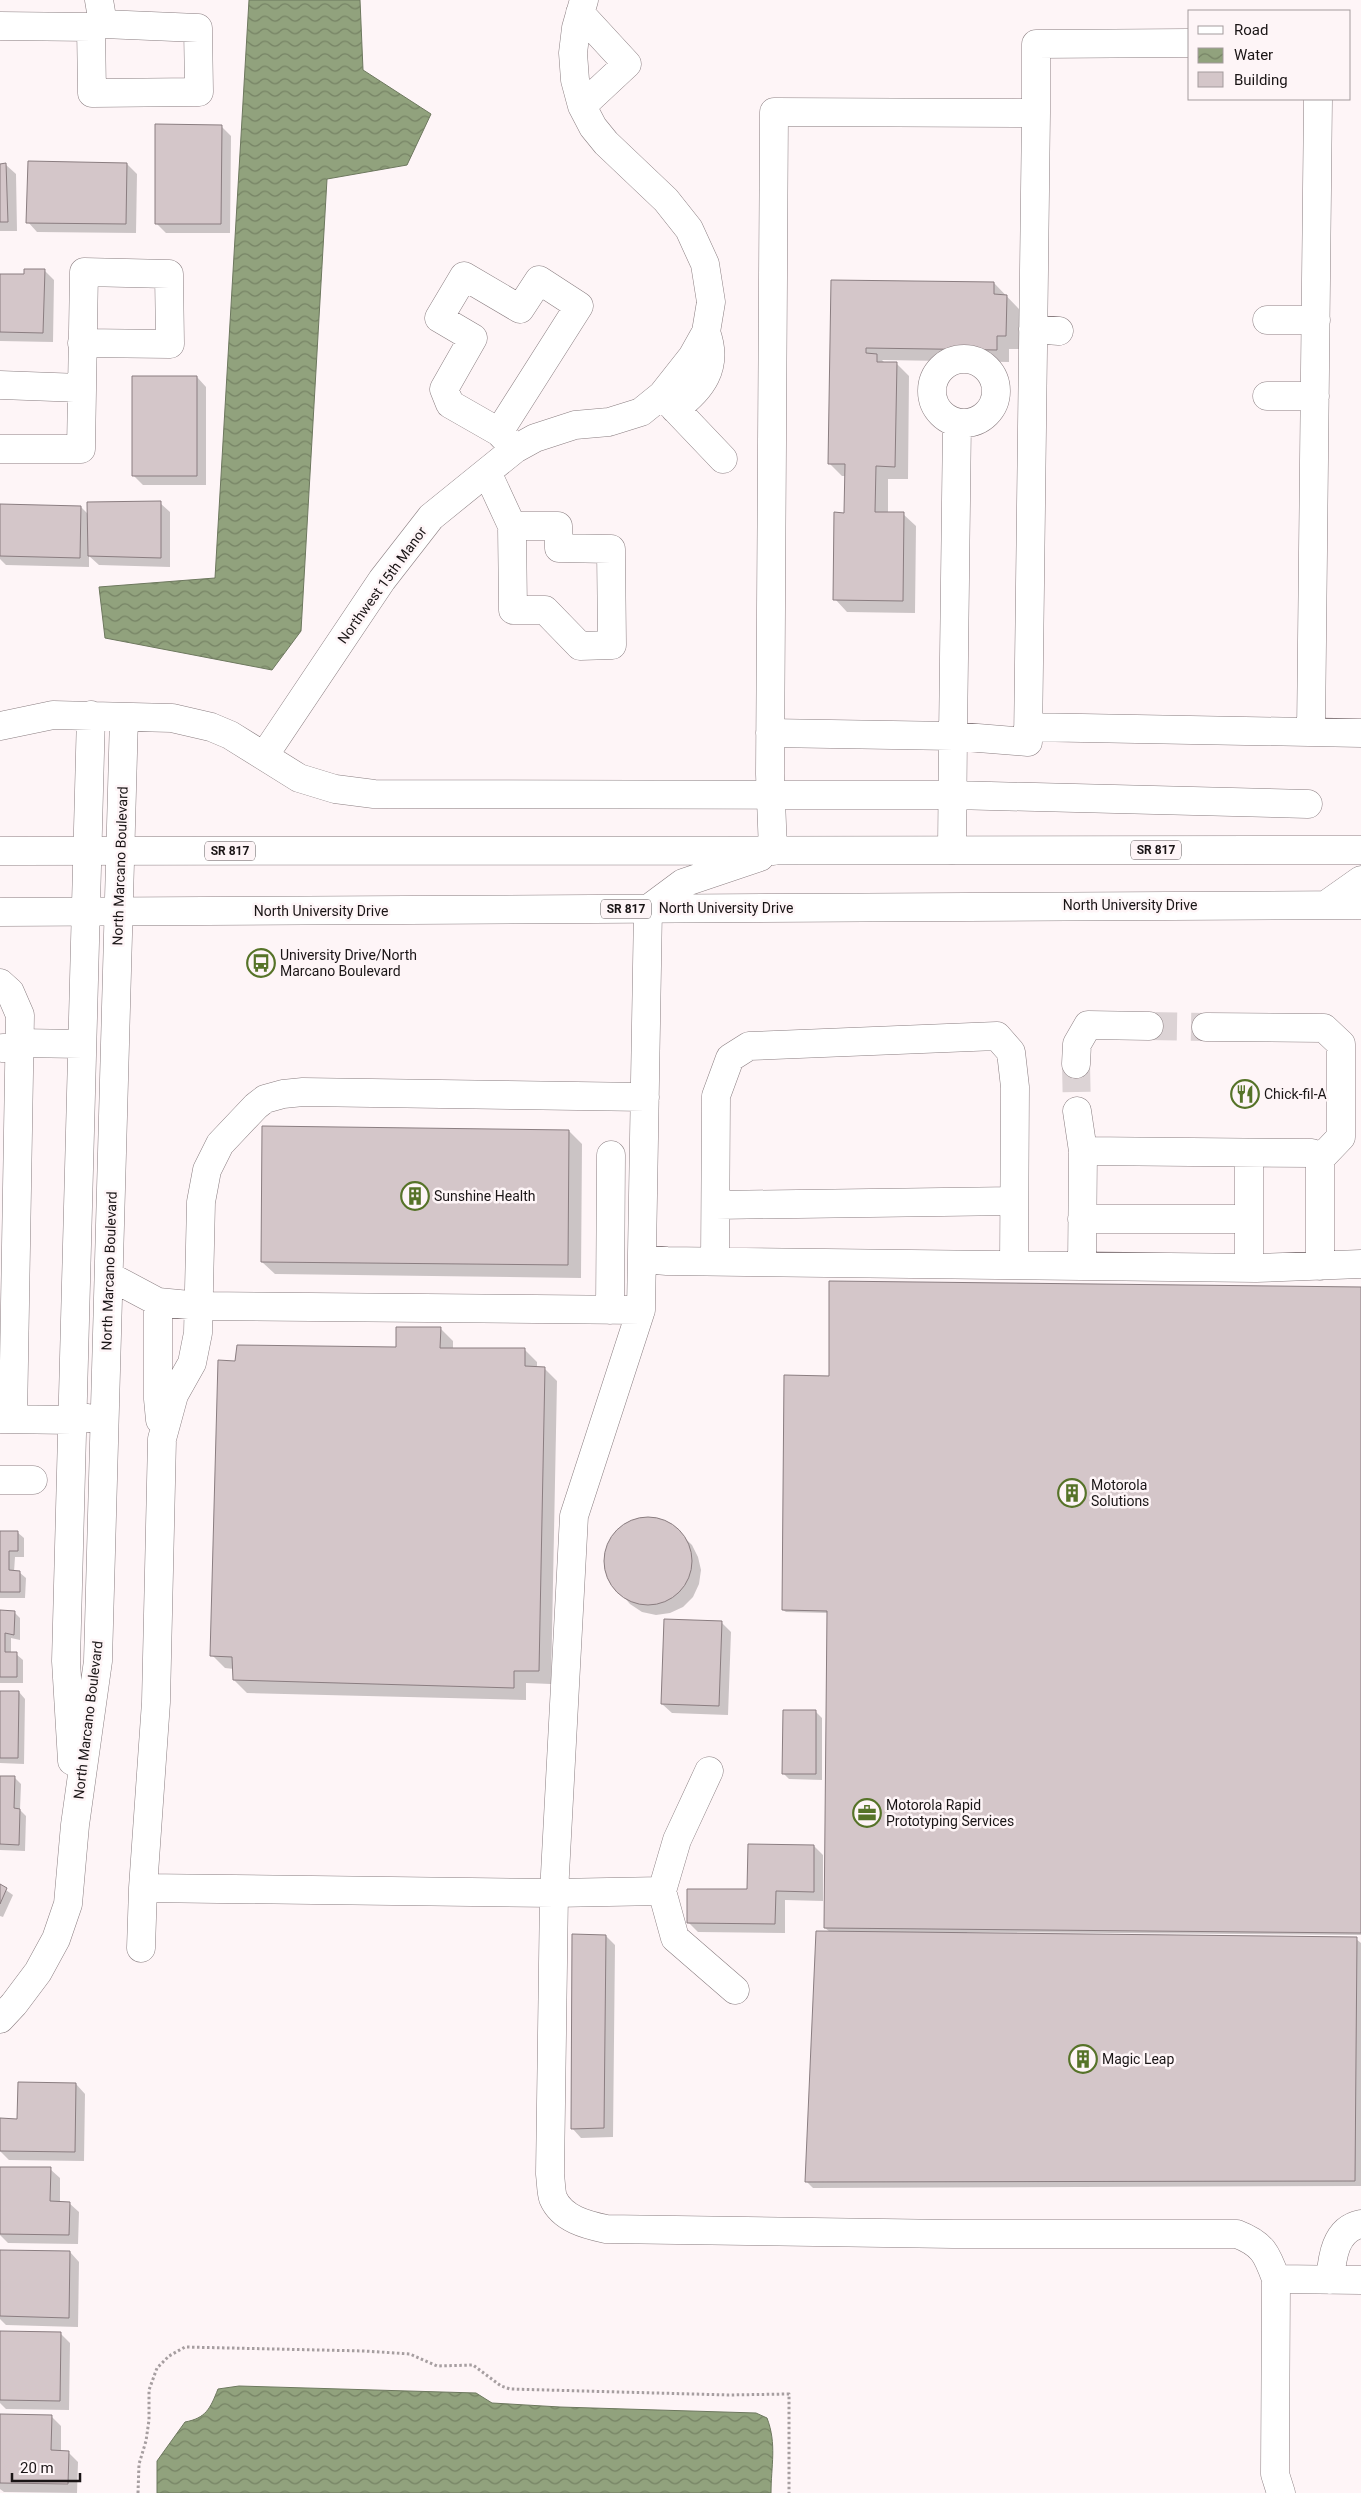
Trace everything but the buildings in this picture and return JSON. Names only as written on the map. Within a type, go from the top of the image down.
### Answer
[{"type":"street","name":"Northwest 15th Manor","points":[[264,756],[382,580],[431,517],[487,472],[507,441],[535,438],[575,425],[609,422],[669,402],[706,332],[711,302],[705,264],[688,229],[666,200],[606,143],[593,127],[582,106],[575,80],[573,53],[580,4]]},
{"type":"street","points":[[580,4],[627,64],[582,106]]},
{"type":"street","points":[[0,26],[98,17]]},
{"type":"street","points":[[770,733],[953,736],[1028,742],[1046,330],[1036,113],[1036,44],[1188,43]]},
{"type":"street","points":[[1311,732],[1318,100]]},
{"type":"street","points":[[1036,113],[774,112],[770,733],[773,851],[743,865],[683,883],[648,909],[641,1310],[574,1516],[554,1893],[550,2174],[554,2199],[566,2215],[585,2225],[606,2229],[952,2234],[1237,2234],[1254,2241],[1267,2255],[1276,2279],[1274,2474],[1281,2493]]},
{"type":"street","points":[[464,276],[520,309],[539,280],[579,306],[507,441],[450,404],[444,389],[473,338],[439,318],[464,276]]},
{"type":"street","points":[[1267,320],[1316,320]]},
{"type":"street","points":[[0,448],[81,449],[82,343]]},
{"type":"street","points":[[0,385],[81,388]]},
{"type":"street","points":[[1267,396],[1315,396]]},
{"type":"street","points":[[669,402],[723,460]]},
{"type":"street","points":[[952,850],[957,423]]},
{"type":"street","points":[[487,472],[512,526],[513,610],[545,610],[580,646],[612,645],[611,549],[558,548],[558,526],[512,526]]},
{"type":"street","points":[[0,726],[53,715],[172,718],[212,727],[230,735],[299,778],[335,789],[374,794],[953,795],[1308,804]]},
{"type":"street","name":"North Marcano Boulevard","points":[[75,1824],[66,1661],[91,715]]},
{"type":"street","name":"North Marcano Boulevard","points":[[0,2019],[38,1972],[56,1939],[68,1904],[75,1824],[98,1661],[124,716]]},
{"type":"street","points":[[1028,726],[1361,733]]},
{"type":"street","name":"SR 817","points":[[0,851],[1361,850]]},
{"type":"street","points":[[1327,904],[1361,880]]},
{"type":"street","name":"North University Drive","points":[[0,912],[1361,905]]},
{"type":"street","points":[[0,983],[10,992],[20,1015],[9,1045],[7,1419],[72,1420],[92,1417],[105,1410]]},
{"type":"street","points":[[1076,1064],[1077,1044],[1088,1025],[1149,1026]]},
{"type":"street","points":[[1206,1027],[1324,1028],[1341,1044],[1340,1137],[1320,1159],[1320,1266]]},
{"type":"street","points":[[715,1261],[716,1096],[730,1058],[749,1046],[997,1036],[1011,1052],[1014,1078],[1014,1265]]},
{"type":"street","points":[[9,1045],[82,1044]]},
{"type":"street","points":[[162,1439],[174,1395],[192,1363],[200,1306],[200,1202],[207,1170],[220,1144],[237,1124],[265,1100],[283,1094],[303,1092],[646,1097]]},
{"type":"street","points":[[1077,1111],[1083,1151],[1082,1266]]},
{"type":"street","points":[[1083,1151],[1312,1154],[1320,1159]]},
{"type":"street","points":[[1249,1153],[1249,1268]]},
{"type":"street","points":[[610,1310],[611,1155]]},
{"type":"street","points":[[716,1205],[1014,1201]]},
{"type":"street","points":[[1082,1219],[1248,1219]]},
{"type":"street","points":[[610,1280],[643,1229]]},
{"type":"street","points":[[642,1258],[715,1261],[1249,1268],[1361,1264]]},
{"type":"street","points":[[109,1276],[158,1302],[200,1306],[641,1310]]},
{"type":"street","points":[[141,1948],[143,1888],[156,1702],[162,1439],[158,1399],[158,1302]]},
{"type":"street","points":[[0,1480],[33,1480]]},
{"type":"street","points":[[710,1771],[677,1840],[662,1891],[674,1938],[735,1990]]},
{"type":"street","points":[[143,1888],[554,1893],[662,1891]]},
{"type":"street","points":[[1330,2280],[1336,2245],[1342,2235],[1361,2224]]},
{"type":"street","points":[[1276,2279],[1361,2280]]},
{"type":"path","points":[[138,2493],[139,2464],[146,2441],[149,2420],[149,2390],[157,2368],[169,2356],[185,2347],[364,2351],[410,2354],[437,2366],[473,2365],[501,2386],[510,2389],[729,2396],[790,2394],[789,2493]]},
{"type":"water","points":[[249,0],[360,0],[363,70],[431,114],[407,165],[327,179],[301,631],[272,670],[105,638],[99,587],[215,578]]},
{"type":"water","points":[[239,2386],[476,2393],[492,2403],[756,2413],[767,2418],[772,2437],[771,2493],[157,2493],[157,2461],[185,2422],[198,2418],[206,2412],[218,2389]]},
{"type":"tunnel","points":[[1149,1026],[1206,1027]]},
{"type":"tunnel","points":[[1076,1064],[1077,1111]]},
{"type":"place","name":"University Drive/North Marcano Boulevard","points":[[261,963]]},
{"type":"place","name":"Chick-fil-A","points":[[1245,1094]]},
{"type":"place","name":"Sunshine Health","points":[[415,1196]]},
{"type":"place","name":"Motorola Solutions","points":[[1072,1493]]},
{"type":"place","name":"Motorola Rapid Prototyping Services","points":[[867,1813]]},
{"type":"place","name":"Magic Leap","points":[[1083,2059]]}]
